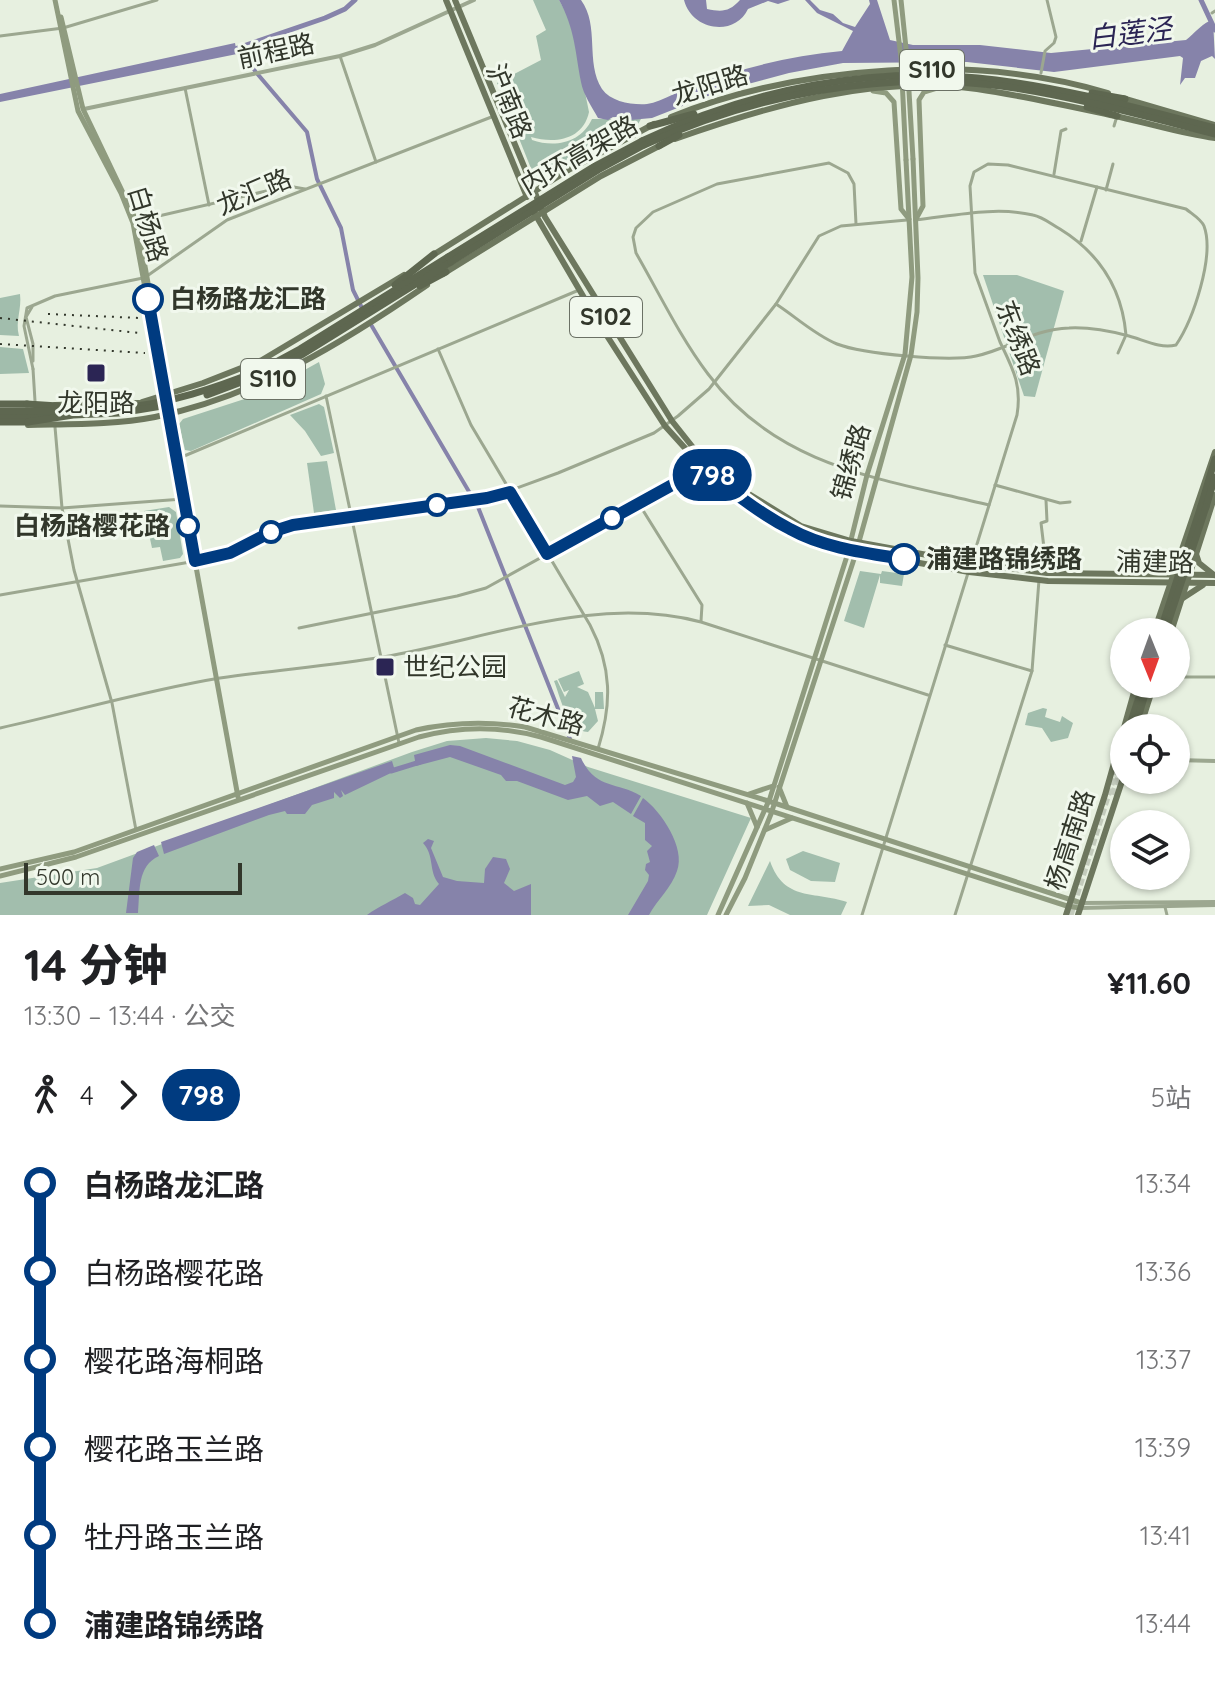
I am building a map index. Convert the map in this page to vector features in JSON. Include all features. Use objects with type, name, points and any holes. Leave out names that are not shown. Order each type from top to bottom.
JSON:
[{"type":"highway","name":"内环高架路","points":[[0,413],[132,407],[187,396],[264,371],[359,315],[595,166],[686,121],[735,104],[802,87],[873,77],[938,76],[999,83],[1215,131]]},
{"type":"highway","name":"内环高架路","points":[[643,143],[715,117],[786,97],[882,83],[999,83]]},
{"type":"highway","points":[[659,146],[705,124],[786,97]]},
{"type":"highway","points":[[650,126],[735,104]]},
{"type":"highway","points":[[370,308],[434,254]]},
{"type":"highway","points":[[370,308],[446,272]]},
{"type":"highway","name":"内环高架路","points":[[0,413],[41,421],[71,419],[160,407],[227,389],[352,323],[359,315]]},
{"type":"highway","points":[[1167,618],[1215,459]]},
{"type":"highway","points":[[1203,507],[1215,477]]},
{"type":"main road","name":"白杨路","points":[[56,0],[80,110],[135,222],[240,795]]},
{"type":"main road","name":"沪南路","points":[[446,0],[454,9],[543,212]]},
{"type":"main road","name":"沪南路","points":[[455,0],[454,9],[536,217]]},
{"type":"main road","name":"锦绣路","points":[[894,0],[910,159]]},
{"type":"main road","name":"锦绣路","points":[[726,915],[745,878],[777,786],[876,477],[908,355],[912,220],[907,58],[901,0]]},
{"type":"main road","name":"龙阳路","points":[[434,254],[600,151],[650,126],[723,99],[801,81],[890,71],[1002,71],[1077,85],[1121,108]]},
{"type":"main road","name":"龙阳路","points":[[446,272],[612,169],[659,146],[804,99],[850,92],[937,88],[982,90],[1121,108]]},
{"type":"main road","points":[[850,92],[882,92],[893,100],[901,209],[912,220],[923,206],[919,100],[924,92],[937,88]]},
{"type":"main road","name":"浦建路","points":[[543,212],[668,423],[739,488],[801,526],[853,546],[1047,573],[1215,575]]},
{"type":"main road","name":"浦建路","points":[[536,217],[579,290],[668,423],[703,468],[734,493],[791,530],[969,572],[1039,580],[1211,583]]},
{"type":"main road","name":"S110","points":[[0,413],[55,424],[71,419],[132,420],[202,404],[271,380],[370,308]]},
{"type":"main road","name":"S110","points":[[20,409],[116,408],[139,403],[262,360],[359,315]]},
{"type":"main road","name":"锦绣路","points":[[853,546],[867,475],[908,355]]},
{"type":"main road","points":[[20,409],[35,401]]},
{"type":"main road","name":"S110","points":[[0,413],[35,401],[50,405]]},
{"type":"main road","name":"S110","points":[[0,413],[50,405],[139,403]]},
{"type":"main road","name":"S110","points":[[0,413],[28,417],[169,412]]},
{"type":"main road","points":[[28,417],[42,423],[71,419]]},
{"type":"main road","points":[[1158,618],[1215,452]]},
{"type":"main road","name":"白杨路","points":[[178,459],[183,499],[197,561]]},
{"type":"main road","points":[[1176,618],[1215,495]]},
{"type":"main road","points":[[1196,554],[1199,563],[1215,575]]},
{"type":"main road","points":[[1153,574],[1178,559]]},
{"type":"main road","points":[[1152,582],[1161,591],[1164,600]]},
{"type":"main road","points":[[1183,598],[1211,583]]},
{"type":"main road","name":"花木路","points":[[0,869],[74,852],[444,724],[487,722],[525,727],[564,742],[747,798],[793,818],[884,844]]},
{"type":"main road","points":[[787,808],[777,786],[747,798],[761,830],[793,818]]},
{"type":"main road","name":"杨高南路","points":[[1066,915],[1110,787]]},
{"type":"main road","name":"杨高南路","points":[[1080,909],[1118,794]]},
{"type":"main road","name":"花木路","points":[[770,806],[787,808],[884,844],[1080,909]]},
{"type":"main road","name":"锦绣路","points":[[718,915],[761,830]]},
{"type":"main road","name":"花木路","points":[[0,876],[76,857],[136,831]]},
{"type":"street","points":[[0,36],[61,28],[157,0]]},
{"type":"street","name":"前程路","points":[[80,110],[340,56],[375,45],[474,0]]},
{"type":"street","points":[[1041,73],[1045,51],[1056,37],[1047,0]]},
{"type":"street","points":[[340,56],[376,162]]},
{"type":"street","points":[[185,88],[209,205]]},
{"type":"street","points":[[1114,126],[1121,108]]},
{"type":"street","name":"龙汇路","points":[[35,401],[33,369],[24,326],[24,312],[34,305],[55,296],[145,277],[223,222],[494,116]]},
{"type":"street","points":[[1054,176],[1061,131],[1066,129]]},
{"type":"street","points":[[856,224],[854,184],[848,173],[829,163],[717,184],[653,212],[641,220],[633,237],[636,253],[692,350],[715,383],[746,416],[785,444],[828,464],[989,505]]},
{"type":"street","name":"东绣路","points":[[862,915],[969,572],[1020,395],[1016,375],[1002,347],[975,273],[970,186],[974,172],[988,164],[1008,165],[1186,209],[1204,224],[1211,248],[1207,271],[1184,334],[1176,345],[1167,347],[1126,335]]},
{"type":"street","points":[[1106,190],[1113,164]]},
{"type":"street","points":[[1073,180],[1075,173]]},
{"type":"street","points":[[135,222],[288,186],[305,189]]},
{"type":"street","points":[[1081,242],[1097,187]]},
{"type":"street","points":[[0,595],[197,561],[230,553],[287,526],[510,492],[645,437],[668,423],[715,383],[776,304],[819,236],[841,226],[971,214],[1010,212],[1036,215],[1081,242],[1109,276],[1125,320],[1126,335],[1118,353]]},
{"type":"street","points":[[178,459],[579,290]]},
{"type":"street","points":[[776,304],[838,344],[908,355],[976,356],[1046,330],[1070,328],[1126,335]]},
{"type":"street","points":[[438,349],[467,418],[584,615],[604,655],[609,684],[607,716],[597,752]]},
{"type":"street","points":[[326,396],[398,740]]},
{"type":"street","points":[[55,424],[62,508],[76,582],[112,703],[136,831]]},
{"type":"street","points":[[299,628],[471,593],[500,581],[703,468]]},
{"type":"street","points":[[995,485],[1046,500],[1070,502]]},
{"type":"street","points":[[0,506],[62,508],[183,499]]},
{"type":"street","points":[[1046,500],[1047,521],[1041,523],[1044,548],[1056,553]]},
{"type":"street","points":[[639,504],[702,605],[701,622]]},
{"type":"street","points":[[955,915],[1032,671],[1039,580]]},
{"type":"street","points":[[0,728],[218,679],[381,657],[584,615],[638,612],[701,622],[930,695]]},
{"type":"street","points":[[945,645],[1032,671]]},
{"type":"street","points":[[1190,677],[1215,677]]},
{"type":"street","points":[[1190,760],[1215,761]]},
{"type":"street","points":[[1165,904],[1167,915]]},
{"type":"street","points":[[1080,909],[1215,904]]},
{"type":"green space","points":[[533,0],[559,0],[570,19],[589,112],[581,129],[567,138],[549,140],[531,137],[532,140],[566,142],[581,134],[592,119],[641,119],[638,124],[539,178],[532,171],[497,83],[541,60],[536,36],[546,30]]},
{"type":"green space","points":[[983,275],[1017,275],[1064,291],[1035,397],[1024,396]]},
{"type":"green space","points":[[20,294],[19,336],[0,335],[0,298]]},
{"type":"green space","points":[[0,347],[23,349],[29,373],[0,374]]},
{"type":"green space","points":[[319,362],[325,384],[321,394],[191,451],[185,450],[179,424],[183,419],[263,393]]},
{"type":"green space","points":[[319,404],[324,407],[334,453],[321,456],[290,415]]},
{"type":"green space","points":[[327,461],[336,510],[314,513],[307,463]]},
{"type":"green space","points":[[169,507],[176,512],[183,554],[180,558],[163,561],[160,547],[152,548],[144,511]]},
{"type":"green space","points":[[860,571],[904,574],[902,586],[880,583],[880,575],[864,628],[844,621]]},
{"type":"green space","points":[[579,671],[584,684],[577,687],[588,692],[595,708],[595,692],[603,692],[604,709],[595,709],[598,721],[588,732],[570,720],[554,681],[557,680],[565,697],[569,690],[564,692],[558,679]]},
{"type":"green space","points":[[1047,709],[1045,717],[1060,722],[1062,716],[1073,723],[1068,738],[1051,742],[1042,728],[1025,725],[1028,713]]},
{"type":"green space","name":"世纪公园","points":[[486,738],[517,741],[550,750],[588,767],[751,818],[707,915],[0,915],[0,883],[97,868],[412,752],[447,741]]},
{"type":"green space","points":[[803,851],[840,863],[835,882],[811,881],[790,870],[786,859]]},
{"type":"green space","points":[[770,861],[783,883],[792,889],[847,902],[841,915],[790,915],[769,905],[748,906]]},
{"type":"shaded area","points":[[559,0],[581,0],[587,10],[594,67],[602,89],[616,100],[635,104],[653,103],[698,83],[751,67],[842,51],[853,31],[817,13],[805,0],[855,27],[870,4],[869,0],[877,0],[890,40],[913,45],[980,45],[1051,53],[1186,40],[1213,20],[1215,59],[1212,56],[1201,61],[1195,78],[1185,78],[1180,85],[1183,58],[1180,56],[1054,72],[967,62],[843,63],[789,73],[718,92],[652,118],[630,120],[613,117],[608,120],[598,118],[584,91],[571,31]]},
{"type":"shaded area","points":[[684,0],[706,0],[707,9],[721,11],[740,0],[790,0],[778,4],[768,1],[748,9],[734,24],[714,27],[696,18]]},
{"type":"shaded area","points":[[235,43],[237,54],[0,102],[0,94]]},
{"type":"shaded area","points":[[450,745],[565,785],[576,777],[572,756],[581,758],[600,780],[641,796],[631,814],[613,802],[600,806],[587,796],[568,800],[517,781],[506,781],[501,775],[450,757],[416,766],[414,755]]},
{"type":"shaded area","points":[[392,761],[395,771],[345,795],[341,790],[343,796],[340,798],[334,792],[334,798],[312,805],[305,814],[287,814],[285,811],[269,815],[164,854],[161,842]]},
{"type":"shaded area","points":[[643,798],[670,831],[679,862],[672,883],[649,915],[628,915],[649,875],[645,870],[650,862],[647,851],[652,846],[645,840],[645,823],[633,816]]},
{"type":"shaded area","points":[[428,839],[434,841],[431,848],[443,877],[457,881],[484,883],[485,869],[493,857],[506,859],[510,869],[504,883],[514,891],[531,884],[531,915],[367,915],[405,893],[420,905],[439,884],[423,843]]},
{"type":"shaded area","points":[[154,845],[159,856],[143,873],[138,913],[126,913],[133,858],[137,852]]},
{"type":"waterway","points":[[232,50],[325,18],[345,9],[355,0]]},
{"type":"waterway","points":[[1201,0],[1215,30]]},
{"type":"waterway","points":[[241,48],[255,71],[307,132],[317,179],[341,228],[353,290],[364,312]]},
{"type":"waterway","points":[[370,323],[478,507],[570,739]]},
{"type":"waterway","points":[[391,771],[420,762]]},
{"type":"tunnel","points":[[1070,915],[1110,788]]},
{"type":"railway","points":[[48,314],[140,318]]},
{"type":"railway","points":[[0,318],[139,333]]},
{"type":"railway","points":[[0,344],[145,353]]},
{"type":"bus line","name":"798","points":[[148,299],[195,561],[244,548],[271,532],[293,525],[487,498],[510,492],[547,554],[703,468],[734,493],[791,530],[848,550],[904,559]]},
{"type":"place","name":"白杨路龙汇路","points":[[148,299]]},
{"type":"place","name":"龙阳路","points":[[96,373]]},
{"type":"place","name":"白杨路樱花路","points":[[188,526]]},
{"type":"place","name":"浦建路锦绣路","points":[[904,559]]},
{"type":"place","name":"世纪公园","points":[[385,667]]},
{"type":"water label","name":"白莲泾","points":[[1130,33]]}]
